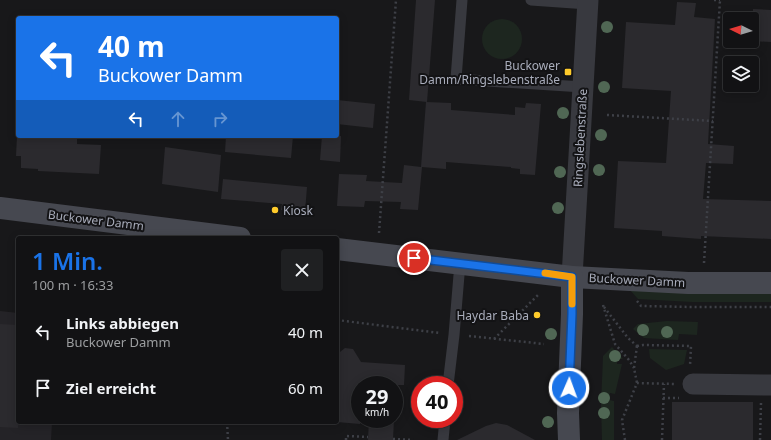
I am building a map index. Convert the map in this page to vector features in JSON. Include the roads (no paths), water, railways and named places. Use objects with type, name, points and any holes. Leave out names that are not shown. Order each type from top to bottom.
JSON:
[{"type":"main road","name":"Buckower Damm","points":[[0,208],[224,236]]},
{"type":"main road","name":"Buckower Damm","points":[[339,249],[572,277],[688,284],[771,283]]},
{"type":"main road","points":[[568,440],[572,277]]},
{"type":"street","name":"Ringslebenstraße","points":[[572,277],[588,2]]},
{"type":"street","points":[[692,384],[766,385]]},
{"type":"lane","points":[[462,0],[456,78],[583,87]]},
{"type":"lane","points":[[531,0],[588,2]]},
{"type":"lane","points":[[449,376],[460,264]]},
{"type":"lane","points":[[442,440],[444,428]]},
{"type":"place","name":"Buckower Damm/Ringslebenstraße","points":[[568,72]]},
{"type":"place","name":"Kiosk","points":[[275,210]]},
{"type":"place","name":"Haydar Baba","points":[[537,315]]}]
